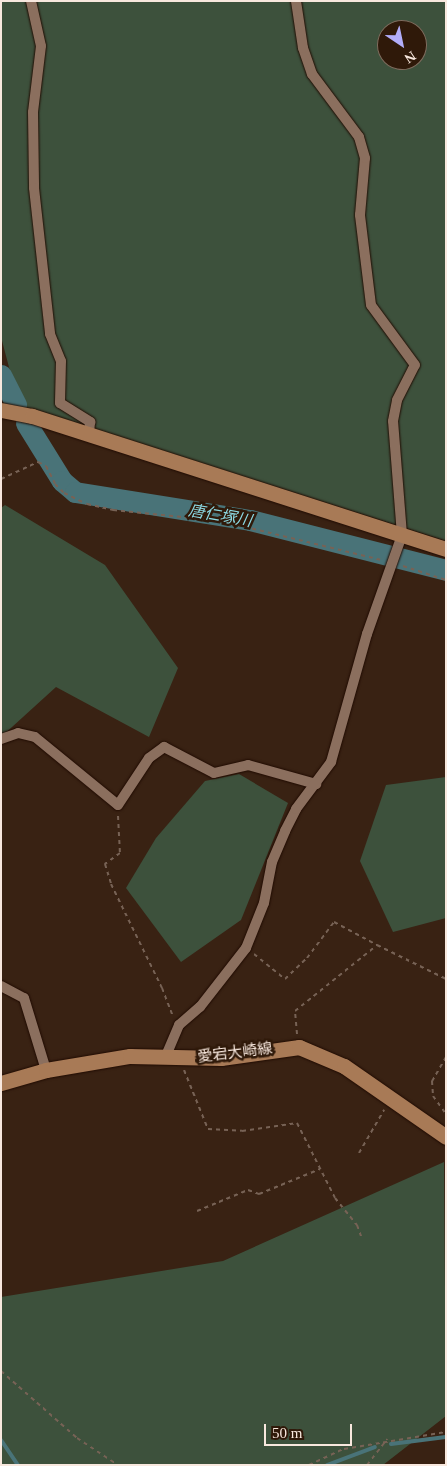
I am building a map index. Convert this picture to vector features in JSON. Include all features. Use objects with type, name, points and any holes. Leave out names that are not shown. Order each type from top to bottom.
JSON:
[{"type":"street","points":[[31,1],[40,46],[33,112],[34,188],[50,334],[61,361],[60,404],[90,422],[90,434]]},
{"type":"street","points":[[172,1059],[178,1025],[200,1007],[246,948],[264,903],[272,862],[285,831],[296,809],[316,784],[335,752],[367,634],[394,564],[402,535],[393,421],[398,400],[415,365],[371,305],[360,215],[365,158],[359,137],[312,74],[303,48],[296,1]]},
{"type":"street","points":[[1,410],[90,434],[446,549]]},
{"type":"street","points":[[1,740],[18,732],[35,737],[118,805],[149,758],[164,747],[214,773],[248,764],[316,784]]},
{"type":"street","points":[[1,986],[24,998],[46,1070]]},
{"type":"street","points":[[299,1047],[344,1066],[446,1137]]},
{"type":"street","name":"愛宕大崎線","points":[[1,1083],[46,1070],[130,1056],[172,1059],[221,1058],[299,1047]]},
{"type":"path","points":[[1,479],[38,462],[46,466],[55,484],[64,493],[86,504],[113,510],[221,522],[394,564],[446,580]]},
{"type":"path","points":[[118,805],[120,853],[105,864],[162,988],[171,1015],[178,1025]]},
{"type":"path","points":[[246,948],[285,979],[307,958],[334,922],[446,979]]},
{"type":"path","points":[[299,1047],[295,1011],[377,945]]},
{"type":"path","points":[[446,1057],[432,1080],[433,1096],[446,1114]]},
{"type":"path","points":[[172,1059],[208,1129],[242,1131],[297,1123],[335,1198],[357,1225],[362,1239]]},
{"type":"path","points":[[359,1152],[391,1100]]},
{"type":"path","points":[[197,1211],[248,1190],[259,1194],[320,1168]]},
{"type":"path","points":[[1,1371],[77,1438],[118,1465]]},
{"type":"path","points":[[309,1465],[344,1449],[387,1439],[446,1432]]},
{"type":"path","points":[[367,1465],[387,1439]]},
{"type":"green space","points":[[1,1],[446,1],[446,541],[19,405],[1,337]]},
{"type":"green space","points":[[5,505],[105,565],[178,668],[149,737],[56,687],[1,737],[1,508]]},
{"type":"green space","points":[[239,774],[288,803],[241,920],[181,962],[126,888],[156,838],[205,781]]},
{"type":"green space","points":[[446,777],[446,918],[393,932],[360,861],[386,785]]},
{"type":"green space","points":[[444,1162],[446,1416],[383,1465],[1,1465],[1,1297],[223,1261]]},
{"type":"waterway","name":"唐仁塚川","points":[[1,375],[16,404]]},
{"type":"waterway","name":"唐仁塚川","points":[[26,423],[62,481],[75,492],[250,520],[446,570]]},
{"type":"waterway","points":[[391,1444],[446,1437]]},
{"type":"waterway","points":[[1,1440],[18,1465]]},
{"type":"waterway","points":[[327,1465],[375,1447]]}]
